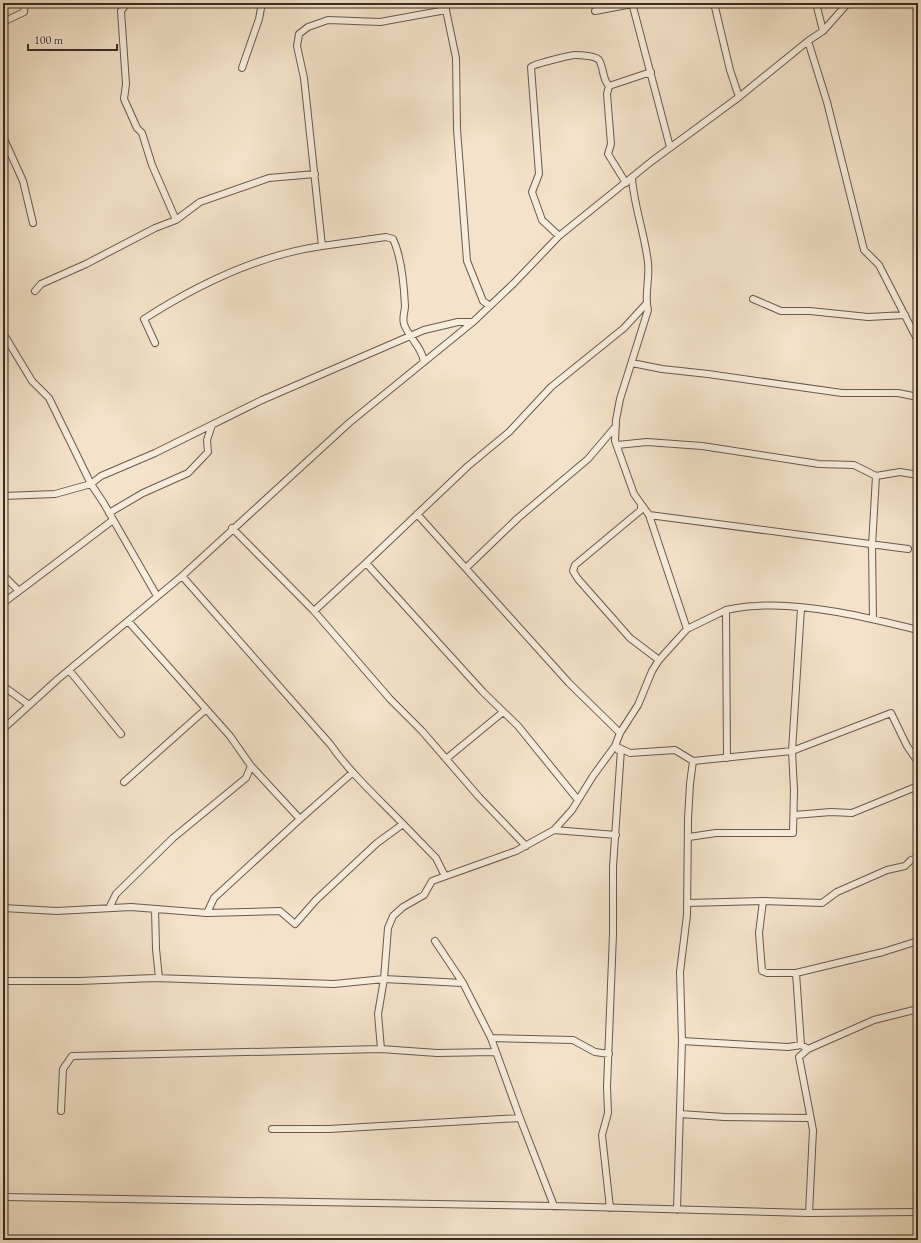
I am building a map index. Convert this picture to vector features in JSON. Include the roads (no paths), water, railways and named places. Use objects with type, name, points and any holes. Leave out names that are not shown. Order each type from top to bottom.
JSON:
[{"type":"street","points":[[3,22],[24,12],[25,3]]},
{"type":"street","points":[[127,3],[121,11],[126,84],[124,99],[137,128],[142,133],[152,165],[176,220]]},
{"type":"street","points":[[242,68],[259,19],[262,3]]},
{"type":"street","points":[[446,3],[446,10],[456,58],[457,129],[467,261],[483,301],[490,306]]},
{"type":"street","points":[[595,11],[632,3],[670,147]]},
{"type":"street","points":[[714,3],[730,70],[739,97]]},
{"type":"street","points":[[816,3],[823,31]]},
{"type":"street","points":[[3,729],[69,670],[182,576],[232,528],[349,424],[473,322],[559,236],[670,147],[739,97],[808,41],[823,31],[848,3]]},
{"type":"street","points":[[322,246],[304,78],[297,46],[299,34],[308,27],[328,20],[380,22],[446,10]]},
{"type":"street","points":[[808,41],[827,102],[864,250],[879,265],[918,340]]},
{"type":"street","points":[[559,236],[542,220],[532,192],[539,174],[531,66],[535,63],[559,60],[575,55],[595,57],[599,60],[606,83],[609,86]]},
{"type":"street","points":[[609,86],[651,72]]},
{"type":"street","points":[[609,86],[607,94],[611,144],[608,154],[626,183]]},
{"type":"street","points":[[3,137],[23,181],[33,223]]},
{"type":"street","points":[[35,292],[41,284],[86,264],[155,228],[176,220],[200,202],[269,178],[315,174]]},
{"type":"street","points":[[632,178],[633,197],[644,233],[649,266],[646,304],[648,310],[620,399],[616,426],[617,445],[634,494],[648,515],[687,629]]},
{"type":"street","points":[[155,343],[144,319],[170,302],[261,260],[322,246],[386,237],[393,239],[396,246],[405,307],[403,318],[410,336],[420,348],[424,362]]},
{"type":"street","points":[[753,299],[781,311],[810,311],[868,317],[905,315]]},
{"type":"street","points":[[314,611],[468,466],[509,432],[551,387],[624,328],[646,304]]},
{"type":"street","points":[[3,496],[55,494],[90,484],[101,476],[156,453],[269,397],[424,330],[458,322],[473,322]]},
{"type":"street","points":[[3,332],[32,381],[48,398],[90,484],[109,513],[157,596]]},
{"type":"street","points":[[632,364],[842,393],[898,394],[918,397]]},
{"type":"street","points":[[109,513],[143,493],[188,472],[208,452],[207,440],[212,425]]},
{"type":"street","points":[[466,568],[518,518],[588,459],[616,426]]},
{"type":"street","points":[[617,445],[647,442],[702,446],[819,464],[854,465],[876,476],[900,472],[918,475]]},
{"type":"street","points":[[873,619],[872,546],[876,476]]},
{"type":"street","points":[[641,506],[641,510],[575,565],[573,571],[578,579],[630,638],[659,660]]},
{"type":"street","points":[[417,514],[569,683],[620,734]]},
{"type":"street","points":[[648,515],[908,550]]},
{"type":"street","points":[[3,603],[113,520]]},
{"type":"street","points":[[232,528],[314,611],[390,699],[422,731],[526,846]]},
{"type":"street","points":[[366,563],[503,712],[518,726],[578,800]]},
{"type":"street","points":[[3,575],[19,591]]},
{"type":"street","points":[[182,576],[352,773],[374,793],[436,858],[444,876]]},
{"type":"street","points":[[610,1208],[602,1135],[608,1113],[613,934],[613,867],[616,835],[618,747],[620,734],[638,705],[652,671],[659,660],[687,629],[726,610],[756,605],[801,608],[873,619],[918,630]]},
{"type":"street","points":[[689,837],[716,833],[793,833],[794,815],[792,751],[801,608]]},
{"type":"street","points":[[726,610],[727,758]]},
{"type":"street","points":[[128,622],[205,710],[230,736],[251,766],[300,819]]},
{"type":"street","points":[[69,670],[121,734]]},
{"type":"street","points":[[3,686],[29,706]]},
{"type":"street","points":[[124,782],[205,710]]},
{"type":"street","points":[[446,759],[503,712]]},
{"type":"street","points":[[618,747],[630,753],[675,750],[693,761],[792,751],[891,713],[907,746],[918,762]]},
{"type":"street","points":[[381,1050],[378,1014],[384,979],[388,928],[393,916],[403,907],[424,895],[432,881],[516,851],[554,830],[578,800],[610,754],[618,747]]},
{"type":"street","points":[[677,1210],[682,1041],[680,972],[686,903],[690,784],[693,761]]},
{"type":"street","points":[[110,908],[116,894],[173,838],[246,778],[251,766]]},
{"type":"street","points":[[207,913],[214,898],[352,773]]},
{"type":"street","points":[[794,815],[831,812],[852,814],[918,786]]},
{"type":"street","points":[[3,908],[57,911],[131,907],[207,913],[280,911],[296,924],[316,900],[377,843],[403,824]]},
{"type":"street","points":[[554,830],[616,835]]},
{"type":"street","points":[[686,903],[763,901],[822,903],[837,892],[887,870],[905,866],[911,860],[918,858]]},
{"type":"street","points":[[763,901],[759,933],[762,971],[767,974],[796,973],[883,952],[918,940]]},
{"type":"street","points":[[155,909],[156,949],[159,978]]},
{"type":"street","points":[[435,941],[463,983],[491,1038],[554,1206]]},
{"type":"street","points":[[796,973],[801,1045]]},
{"type":"street","points":[[3,982],[159,978],[334,984],[384,979],[463,983]]},
{"type":"street","points":[[809,1213],[813,1130],[799,1057],[808,1049],[874,1020],[918,1009]]},
{"type":"street","points":[[491,1038],[573,1040],[595,1052],[609,1054]]},
{"type":"street","points":[[682,1041],[788,1047],[801,1045],[808,1049]]},
{"type":"street","points":[[60,1111],[63,1069],[72,1056],[381,1050],[437,1054],[495,1052]]},
{"type":"street","points":[[680,1114],[724,1117],[810,1118]]},
{"type":"street","points":[[272,1129],[328,1129],[520,1118]]},
{"type":"street","points":[[3,1197],[256,1203],[554,1206],[809,1213],[918,1212]]}]
